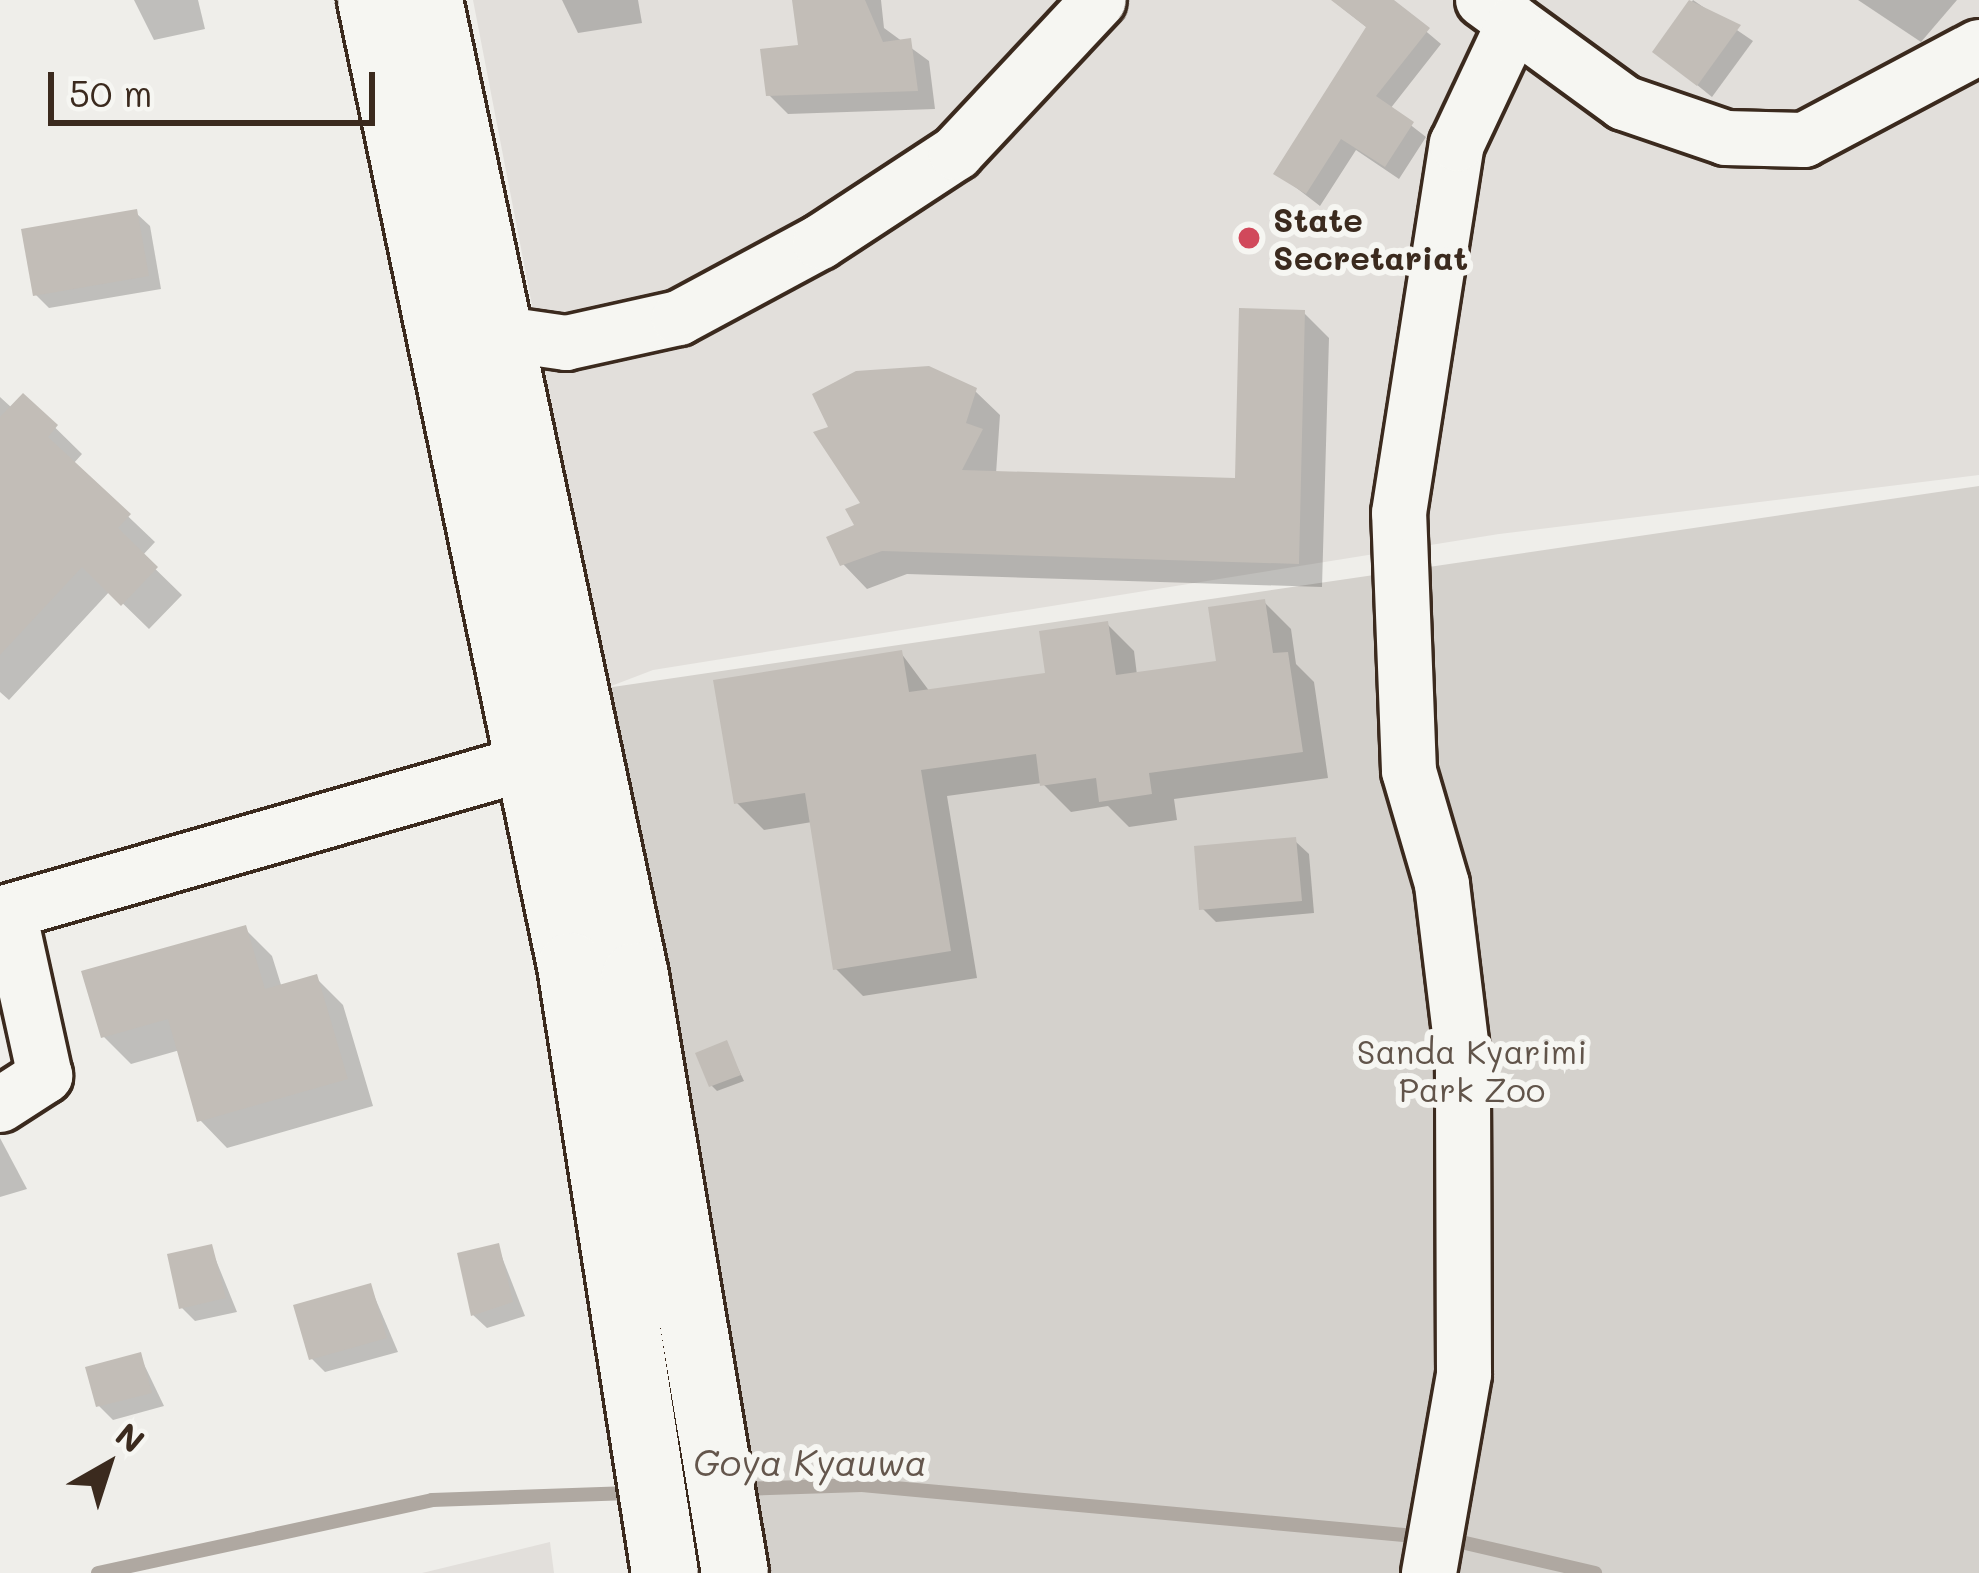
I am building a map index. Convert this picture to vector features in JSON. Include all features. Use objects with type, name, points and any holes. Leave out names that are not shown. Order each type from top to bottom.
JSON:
[{"type":"main road","points":[[371,0],[558,754]]},
{"type":"main road","points":[[429,0],[497,333],[558,754],[645,1267],[664,1568]]},
{"type":"main road","points":[[645,1267],[733,1562]]},
{"type":"street","points":[[497,333],[566,343],[680,318],[820,242],[956,153],[1100,0]]},
{"type":"street","points":[[1429,1573],[1457,1434],[1463,1058],[1442,884],[1409,771],[1399,513],[1457,144],[1499,12],[1624,103],[1726,138],[1804,140],[1979,47]]},
{"type":"street","points":[[0,1105],[45,1076],[4,913],[558,754]]},
{"type":"shaded area","name":"State Secretariat","points":[[473,0],[1979,0],[1979,475],[1499,534],[653,670],[606,688]]},
{"type":"shaded area","points":[[550,1542],[554,1573],[422,1573]]},
{"type":"green space","name":"Sanda Kyarimi Park Zoo","points":[[1979,486],[1979,1573],[745,1573],[606,688]]},
{"type":"building","points":[[792,0],[865,0],[883,42],[911,38],[918,91],[766,96],[760,49],[798,45]]},
{"type":"building","points":[[1331,0],[1394,0],[1430,28],[1376,96],[1414,122],[1385,167],[1341,139],[1306,194],[1273,174],[1366,27]]},
{"type":"building","points":[[1689,0],[1741,25],[1697,86],[1652,52]]},
{"type":"building","points":[[137,209],[149,276],[33,296],[21,229]]},
{"type":"building","points":[[1239,308],[1305,310],[1299,564],[882,551],[840,566],[826,537],[854,525],[845,509],[860,503],[813,432],[828,427],[812,394],[856,371],[929,366],[977,388],[966,423],[983,429],[962,470],[1235,478]]},
{"type":"building","points":[[23,393],[58,425],[48,437],[131,514],[118,528],[158,567],[121,606],[82,567],[0,655],[0,417]]},
{"type":"building","points":[[1265,599],[1273,653],[1288,652],[1303,752],[1149,773],[1152,794],[1099,802],[1096,778],[1040,786],[1036,754],[921,770],[951,951],[833,970],[805,793],[734,804],[713,680],[902,650],[909,692],[1045,673],[1039,631],[1108,621],[1116,675],[1216,661],[1208,607]]},
{"type":"building","points":[[1296,837],[1302,901],[1199,910],[1194,846]]},
{"type":"building","points":[[246,925],[265,989],[317,974],[348,1079],[197,1122],[168,1019],[101,1038],[81,971]]},
{"type":"building","points":[[727,1040],[741,1075],[709,1087],[695,1053]]},
{"type":"building","points":[[499,1243],[513,1302],[471,1316],[457,1253]]},
{"type":"building","points":[[212,1244],[226,1298],[179,1309],[167,1254]]},
{"type":"building","points":[[371,1283],[387,1338],[309,1360],[293,1305]]},
{"type":"building","points":[[141,1352],[152,1393],[96,1407],[85,1367]]},
{"type":"waterway","name":"Goya Kyauwa","points":[[737,1489],[862,1485],[1426,1537]]},
{"type":"waterway","name":"Goya Kyauwa","points":[[98,1573],[432,1500],[637,1493]]},
{"type":"waterway","points":[[1448,1539],[1595,1573]]},
{"type":"place","name":"State Secretariat","points":[[1249,238]]}]
